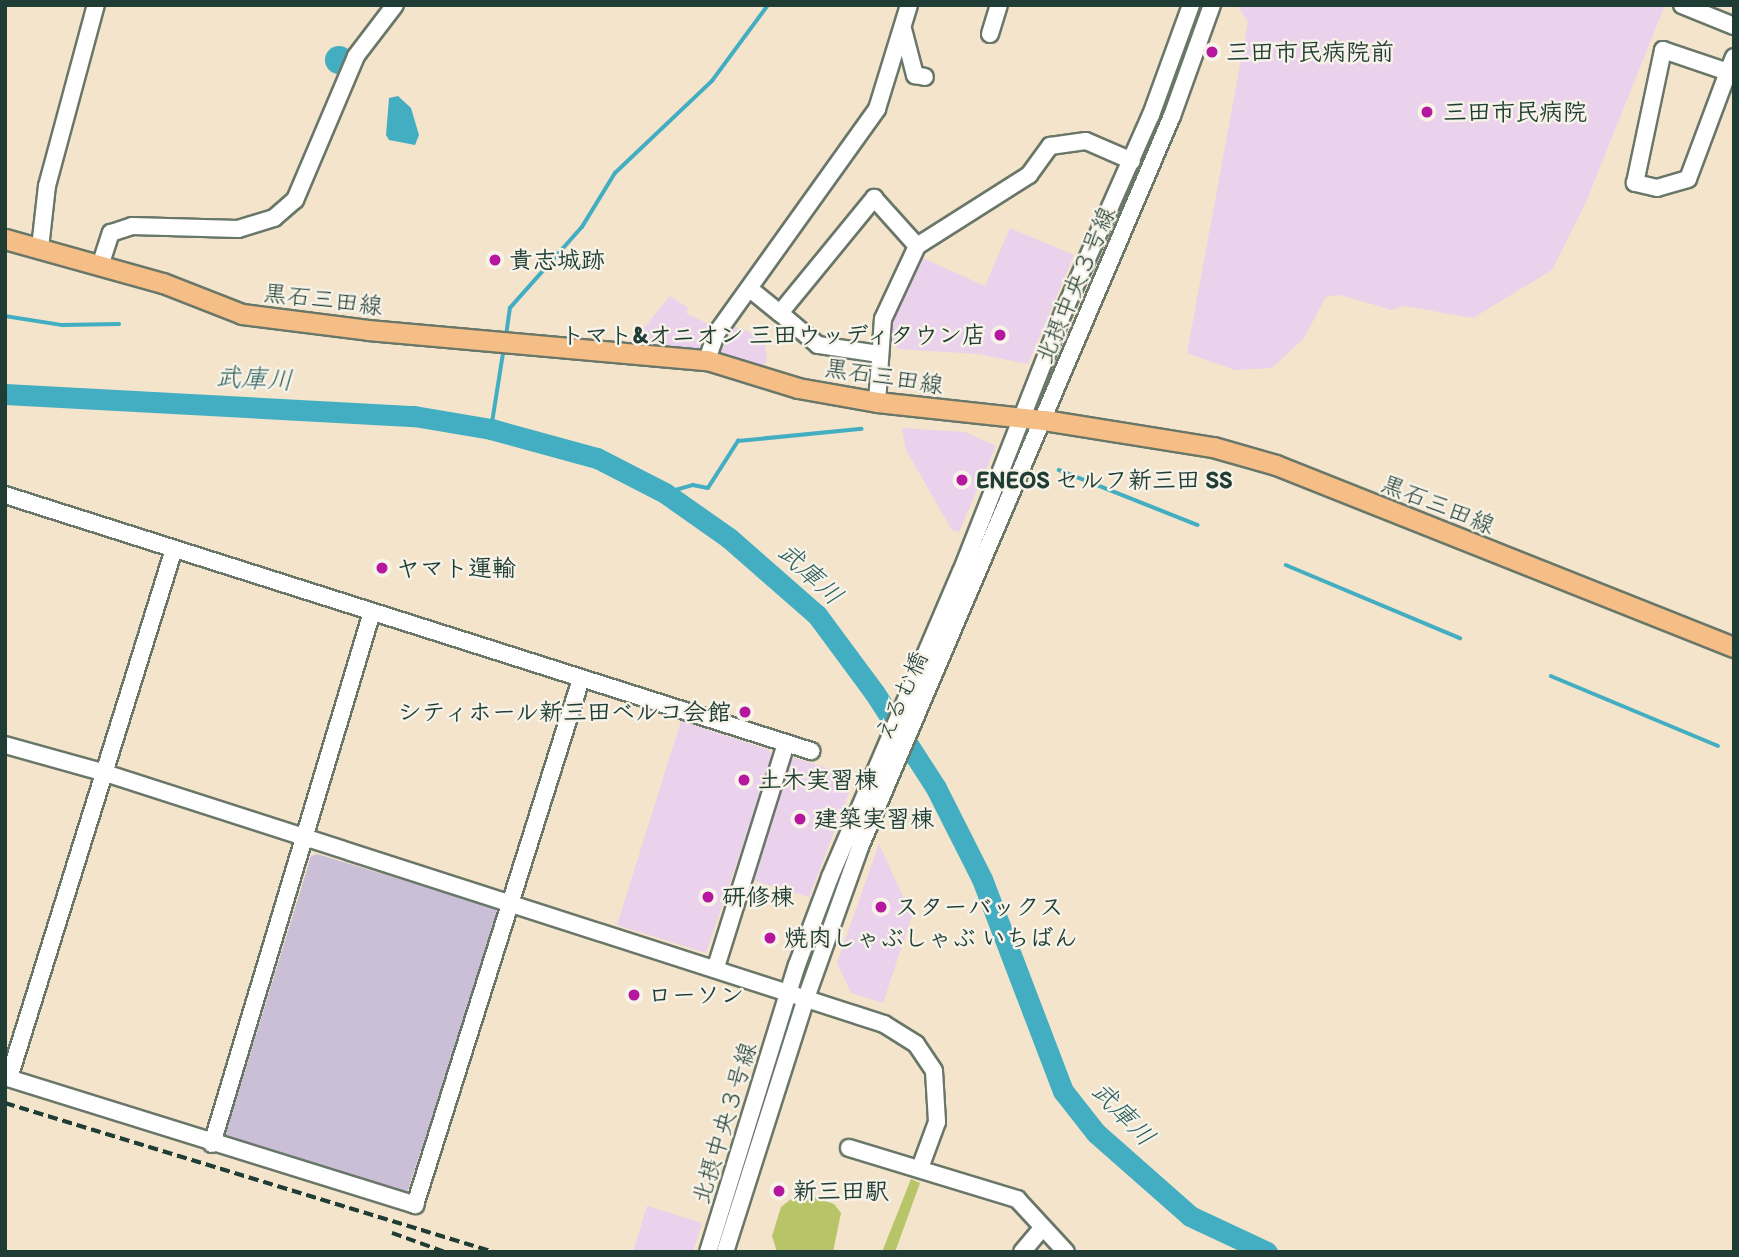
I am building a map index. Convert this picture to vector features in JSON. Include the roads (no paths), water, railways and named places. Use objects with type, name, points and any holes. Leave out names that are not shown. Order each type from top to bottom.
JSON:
[{"type":"main road","name":"黒石三田線","points":[[5,239],[163,283],[242,314],[368,330],[508,340],[707,360],[798,388],[877,402],[1149,434],[1276,465],[1734,647]]},
{"type":"street","points":[[40,248],[47,186],[96,5]]},
{"type":"street","points":[[100,266],[111,233],[132,226],[238,229],[274,218],[295,200],[356,56],[395,5]]},
{"type":"street","points":[[707,360],[716,334],[877,109],[909,5]]},
{"type":"street","points":[[990,34],[999,5]]},
{"type":"street","name":"北摂中央３号線","points":[[961,572],[1022,418],[1132,161],[1191,5]]},
{"type":"street","name":"北摂中央３号線","points":[[977,582],[1176,105],[1212,5]]},
{"type":"street","points":[[1682,5],[1734,26]]},
{"type":"street","points":[[903,27],[915,75],[925,77]]},
{"type":"street","points":[[1663,50],[1732,68],[1688,179],[1657,188],[1635,183],[1663,50]]},
{"type":"street","points":[[877,402],[883,319],[917,246],[1029,175],[1050,146],[1086,141],[1132,161]]},
{"type":"street","points":[[780,313],[874,198],[917,246]]},
{"type":"street","points":[[750,289],[818,345],[879,354]]},
{"type":"street","points":[[5,495],[811,751]]},
{"type":"street","points":[[174,549],[7,1078],[212,1144],[415,1205],[581,679]]},
{"type":"street","name":"えるむ橋","points":[[859,811],[961,572]]},
{"type":"street","name":"えるむ橋","points":[[867,829],[977,582]]},
{"type":"street","points":[[212,1144],[372,612]]},
{"type":"street","points":[[716,967],[786,744]]},
{"type":"street","points":[[5,745],[102,772],[716,967],[891,1027],[927,1058],[934,1072],[938,1107],[920,1168]]},
{"type":"street","name":"北摂中央３号線","points":[[708,1252],[790,992],[830,877],[859,811]]},
{"type":"street","name":"北摂中央３号線","points":[[725,1252],[806,998],[867,829]]},
{"type":"street","points":[[849,1148],[1017,1199],[1041,1229],[1066,1252]]},
{"type":"street","points":[[1022,1252],[1041,1229]]},
{"type":"water","points":[[339,46],[349,50],[353,60],[349,70],[339,74],[329,70],[325,60],[329,50]]},
{"type":"water","points":[[398,96],[411,108],[419,135],[415,145],[389,140],[386,135],[389,98]]},
{"type":"waterway","points":[[506,336],[510,308],[582,227],[615,173],[712,81],[768,5]]},
{"type":"waterway","points":[[5,316],[62,325],[119,324]]},
{"type":"waterway","points":[[491,429],[504,347]]},
{"type":"waterway","name":"武庫川","points":[[5,394],[414,416],[491,429],[597,458],[665,493],[729,538],[817,615],[874,692],[936,788],[982,879],[1063,1091],[1096,1133],[1190,1216],[1267,1252]]},
{"type":"waterway","points":[[665,493],[693,485],[708,488],[738,441],[861,429]]},
{"type":"waterway","points":[[1059,470],[1198,525]]},
{"type":"waterway","points":[[1286,565],[1460,638]]},
{"type":"waterway","points":[[1551,676],[1718,746]]},
{"type":"railway","points":[[5,1103],[494,1252]]},
{"type":"railway","points":[[392,1233],[445,1252]]},
{"type":"place","name":"三田市民病院前","points":[[1212,52]]},
{"type":"place","name":"三田市民病院","points":[[1427,112]]},
{"type":"place","name":"貴志城跡","points":[[495,260]]},
{"type":"place","name":"トマト&オニオン 三田ウッディタウン店","points":[[1000,335]]},
{"type":"place","name":"ENEOS セルフ新三田 SS","points":[[962,480]]},
{"type":"place","name":"ヤマト運輸","points":[[382,568]]},
{"type":"place","name":"シティホール新三田ベルコ会館","points":[[745,712]]},
{"type":"place","name":"土木実習棟","points":[[744,780]]},
{"type":"place","name":"建築実習棟","points":[[800,819]]},
{"type":"place","name":"研修棟","points":[[708,897]]},
{"type":"place","name":"スターバックス","points":[[881,907]]},
{"type":"place","name":"焼肉しゃぶしゃぶ いちばん","points":[[770,938]]},
{"type":"place","name":"ローソン","points":[[634,995]]},
{"type":"place","name":"新三田駅","points":[[779,1191]]}]
